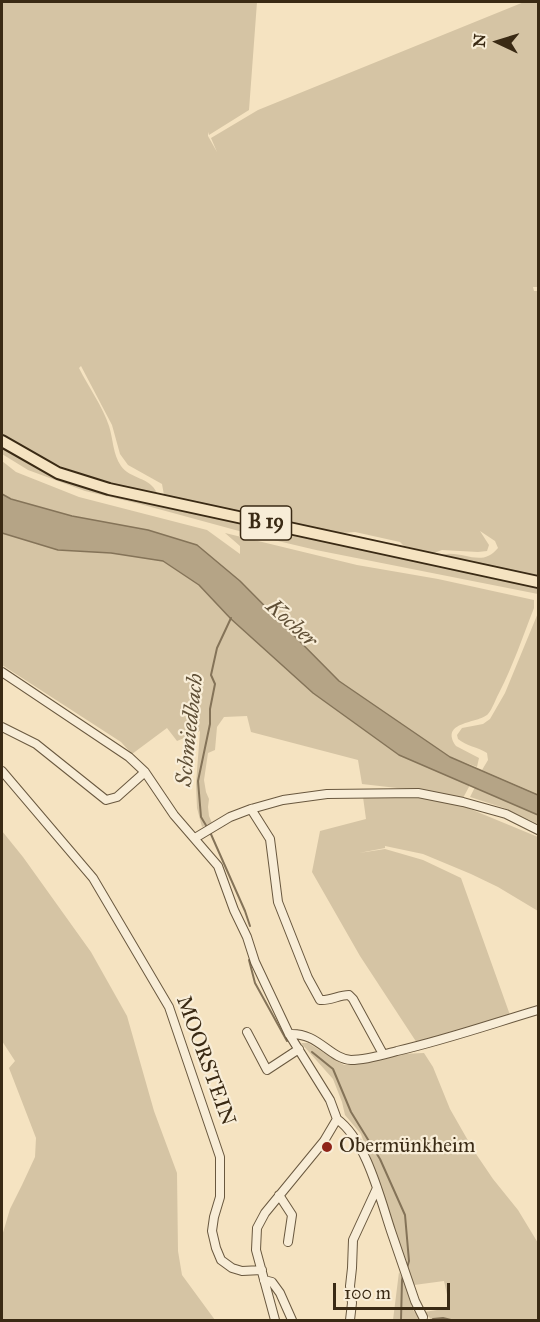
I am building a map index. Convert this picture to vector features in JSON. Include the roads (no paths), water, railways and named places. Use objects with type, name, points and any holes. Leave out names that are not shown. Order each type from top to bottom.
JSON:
[{"type":"main road","name":"B 19","points":[[2,441],[58,473],[109,489],[538,582]]},
{"type":"street","points":[[2,672],[129,757],[145,772],[174,815],[218,866],[255,962],[289,1034],[330,1100],[337,1119],[352,1133],[365,1156],[406,1277],[423,1317]]},
{"type":"street","points":[[2,728],[36,744],[106,800],[117,797],[145,772]]},
{"type":"street","name":"MOORSTEIN","points":[[2,771],[93,878],[169,1007],[220,1157],[219,1197],[212,1231],[216,1248],[221,1260],[231,1268],[242,1271],[261,1270]]},
{"type":"street","points":[[195,838],[251,809],[283,800],[327,794],[418,793],[506,814],[538,830]]},
{"type":"street","points":[[251,809],[270,839],[278,902],[308,978],[320,1000],[343,995],[349,995],[353,999],[383,1054]]},
{"type":"street","points":[[289,1034],[301,1034],[315,1040],[342,1058],[359,1060],[417,1047],[538,1010]]},
{"type":"street","points":[[247,1032],[267,1070],[299,1049]]},
{"type":"street","points":[[275,1320],[256,1250],[257,1227],[279,1195],[324,1141],[337,1119]]},
{"type":"street","points":[[350,1320],[352,1315],[350,1286],[353,1240],[377,1188]]},
{"type":"street","points":[[279,1195],[292,1215],[288,1242]]},
{"type":"street","points":[[264,1280],[272,1282],[280,1293],[292,1320]]},
{"type":"waterway","name":"Schmiedbach","points":[[207,827],[201,817],[198,781],[210,724],[210,709],[215,684],[211,675],[217,648],[231,618]]},
{"type":"waterway","name":"Schmiedbach","points":[[210,832],[250,926]]},
{"type":"waterway","name":"Schmiedbach","points":[[249,960],[255,983],[287,1041]]},
{"type":"waterway","name":"Schmiedbach","points":[[312,1052],[333,1069],[351,1112],[380,1159],[405,1215],[409,1261],[407,1268]]},
{"type":"waterway","name":"Schmiedbach","points":[[401,1320],[403,1276]]},
{"type":"waterway","points":[[433,1319],[451,1320]]},
{"type":"place","name":"Obermünkheim","points":[[327,1147]]},
{"type":"water label","name":"Kocher","points":[[291,624]]}]
